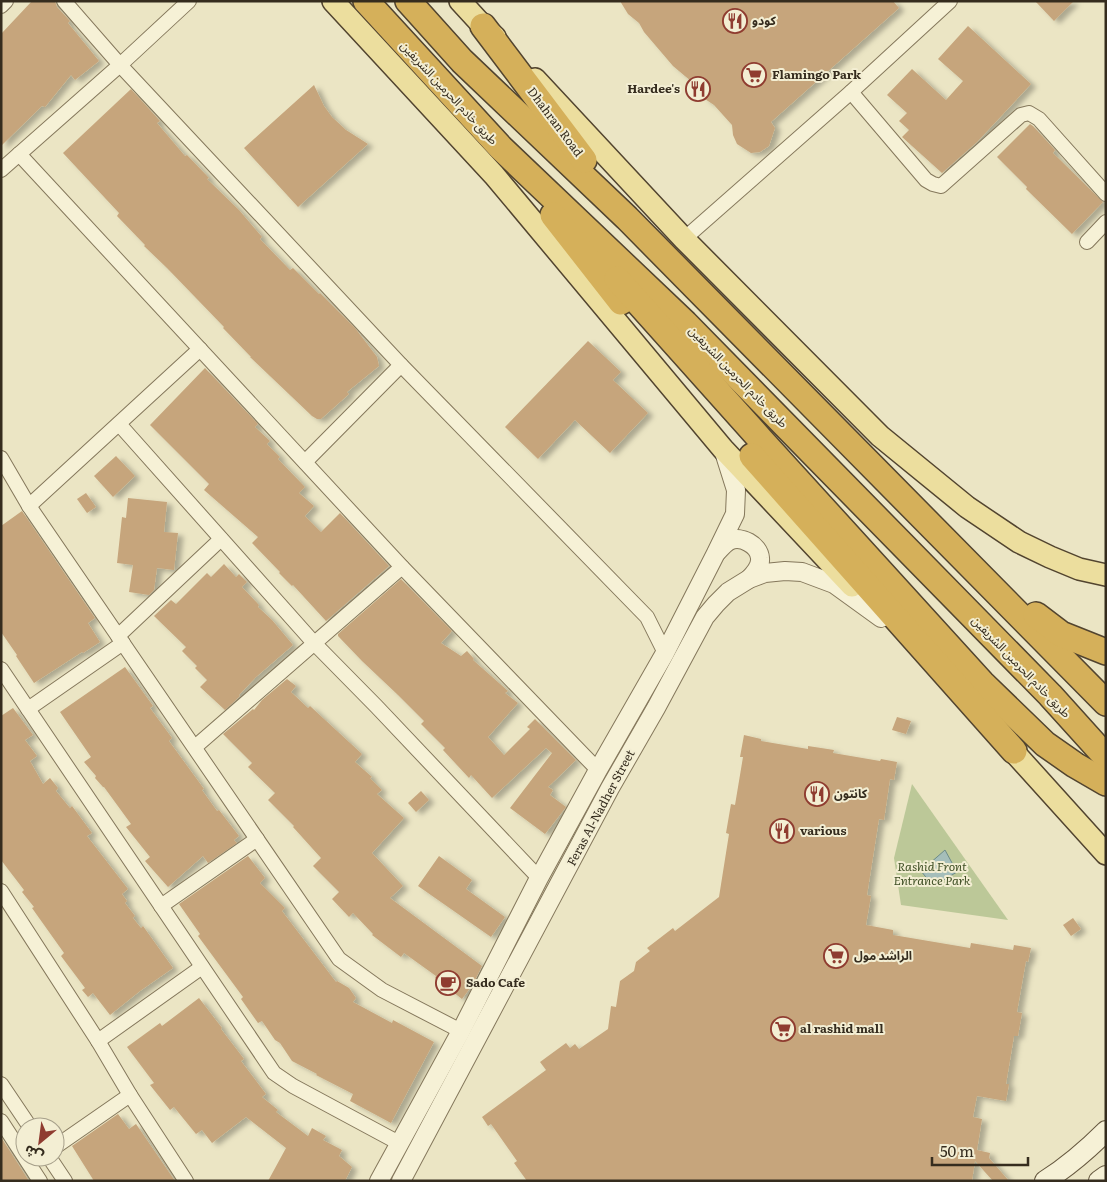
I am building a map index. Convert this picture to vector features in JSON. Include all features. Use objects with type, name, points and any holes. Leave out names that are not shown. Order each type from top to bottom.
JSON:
[{"type":"highway","name":"طريق خادم الحرمين الشريفين","points":[[366,1],[500,148],[685,324],[1050,695],[1106,757]]},
{"type":"highway","points":[[408,1],[462,61],[627,218],[1106,702]]},
{"type":"highway","name":"Dhahran Road","points":[[483,26],[627,218]]},
{"type":"highway","points":[[500,148],[760,440],[982,684],[1045,744],[1075,765],[1106,783]]},
{"type":"highway","points":[[500,148],[666,360],[1014,751]]},
{"type":"highway","points":[[930,526],[1010,595],[1061,634],[1106,652]]},
{"type":"main road","points":[[333,1],[494,175],[724,449],[881,618],[1014,751],[1106,854]]},
{"type":"main road","points":[[460,1],[500,41],[684,239],[880,436],[967,507],[1020,542],[1079,569],[1106,575]]},
{"type":"main road","points":[[1045,1181],[1062,1170],[1106,1132]]},
{"type":"main road","points":[[1080,1155],[1106,1140]]},
{"type":"main road","points":[[1099,1181],[1106,1176]]},
{"type":"street","points":[[1,6],[6,1]]},
{"type":"street","points":[[64,1],[120,65],[401,364],[647,617],[665,653]]},
{"type":"street","points":[[1,170],[189,1]]},
{"type":"street","points":[[684,239],[851,92],[950,1]]},
{"type":"street","points":[[851,92],[926,180],[933,184],[941,186],[1021,115],[1029,113],[1039,119],[1106,194]]},
{"type":"street","points":[[19,154],[402,567],[598,770]]},
{"type":"street","points":[[1087,242],[1106,222]]},
{"type":"street","points":[[29,506],[200,349]]},
{"type":"street","points":[[305,462],[401,364]]},
{"type":"street","points":[[119,424],[314,643],[539,878]]},
{"type":"street","name":"Feras Al-Nadher Street","points":[[379,1181],[461,1031],[539,878],[665,653],[735,514],[736,490],[724,449]]},
{"type":"street","points":[[1,458],[29,506],[339,959],[382,990],[461,1031]]},
{"type":"street","points":[[28,709],[121,639],[221,539]]},
{"type":"street","points":[[716,553],[730,540],[745,540],[752,544],[761,559],[756,572],[749,579]]},
{"type":"street","points":[[195,747],[402,567]]},
{"type":"street","name":"Feras Al-Nadher Street","points":[[401,1181],[610,788],[705,617],[716,604],[728,592],[749,579],[765,573],[802,572],[834,584],[881,618]]},
{"type":"street","points":[[1,669],[274,1073],[399,1144]]},
{"type":"street","points":[[161,906],[258,839]]},
{"type":"street","points":[[1,891],[186,1181]]},
{"type":"street","points":[[98,1041],[202,967]]},
{"type":"street","points":[[1,1084],[23,1117]]},
{"type":"street","points":[[65,1140],[130,1095]]},
{"type":"street","points":[[1,1121],[40,1181]]},
{"type":"street","points":[[56,1167],[65,1181]]},
{"type":"green space","name":"Rashid Front Entrance Park","points":[[912,784],[1008,920],[901,905],[894,858]]},
{"type":"water","points":[[945,850],[957,872],[933,886],[921,871]]},
{"type":"building","points":[[32,1],[55,1],[57,7],[70,21],[68,23],[99,61],[75,80],[71,75],[45,107],[42,106],[1,146],[1,34]]},
{"type":"building","name":"Flamingo Park","points":[[620,1],[893,1],[899,8],[771,122],[775,128],[769,146],[760,152],[751,153],[737,144],[733,135],[732,125],[714,105],[705,99],[698,87],[673,66],[644,32],[639,23],[628,14]]},
{"type":"building","points":[[1035,1],[1074,1],[1054,21]]},
{"type":"building","points":[[968,26],[1031,84],[977,142],[942,173],[902,137],[909,130],[899,121],[907,113],[887,95],[912,69],[946,100],[963,81],[938,59]]},
{"type":"building","points":[[314,85],[324,106],[332,117],[346,130],[368,144],[298,207],[244,148]]},
{"type":"building","points":[[131,89],[160,121],[157,123],[185,156],[187,155],[209,178],[207,179],[239,210],[262,237],[260,239],[290,270],[293,268],[355,328],[377,357],[379,366],[347,392],[349,394],[321,419],[312,416],[250,357],[224,327],[144,246],[117,216],[119,213],[63,153]]},
{"type":"building","points":[[1030,124],[1055,150],[1053,153],[1103,202],[1072,234],[1026,189],[1027,187],[997,157]]},
{"type":"building","points":[[588,341],[621,372],[613,380],[648,413],[610,453],[575,420],[538,459],[505,427]]},
{"type":"building","points":[[205,368],[258,424],[255,427],[270,441],[267,444],[280,457],[278,459],[305,487],[299,493],[314,506],[305,516],[321,532],[340,513],[389,566],[326,621],[252,543],[258,537],[204,490],[209,484],[150,425]]},
{"type":"building","points":[[116,456],[135,476],[113,497],[94,476]]},
{"type":"building","points":[[86,493],[96,507],[87,513],[77,499]]},
{"type":"building","points":[[128,498],[167,502],[164,532],[178,533],[174,570],[157,568],[154,590],[149,595],[129,592],[133,565],[117,563],[122,517],[126,518]]},
{"type":"building","points":[[22,511],[95,618],[88,623],[100,642],[34,683],[1,632],[1,526]]},
{"type":"building","points":[[224,564],[236,577],[239,574],[247,582],[242,587],[293,645],[256,677],[225,710],[200,687],[207,680],[195,668],[197,666],[182,651],[186,647],[154,616],[171,600],[176,604],[207,573],[211,577]]},
{"type":"building","points":[[401,579],[452,631],[441,643],[461,656],[467,651],[473,660],[508,691],[505,693],[518,703],[488,737],[504,755],[530,729],[527,727],[535,719],[576,760],[548,787],[553,790],[550,795],[566,807],[545,834],[510,808],[552,753],[546,748],[492,798],[471,775],[469,778],[443,750],[445,748],[421,724],[424,721],[338,636]]},
{"type":"building","points":[[125,667],[153,706],[150,708],[172,738],[169,741],[204,789],[202,790],[239,836],[234,840],[237,843],[208,863],[203,856],[168,887],[145,861],[150,857],[126,827],[131,824],[84,762],[91,757],[60,712]]},
{"type":"building","points":[[287,679],[296,686],[291,692],[308,708],[310,706],[362,754],[355,762],[372,777],[370,778],[382,790],[377,794],[404,818],[372,853],[403,886],[390,898],[482,966],[473,984],[462,999],[435,978],[436,976],[404,953],[401,957],[372,935],[353,913],[349,917],[332,899],[339,892],[313,866],[321,858],[294,826],[268,800],[275,793],[248,767],[252,763],[223,734],[254,710],[262,700]]},
{"type":"building","points":[[13,708],[33,735],[25,740],[37,756],[30,761],[43,784],[50,778],[58,788],[56,791],[70,808],[72,806],[92,833],[87,836],[128,889],[122,894],[127,901],[125,903],[135,916],[133,918],[141,928],[143,926],[173,968],[110,1015],[93,993],[88,997],[82,990],[85,988],[61,956],[64,953],[32,908],[34,907],[22,892],[24,890],[1,860],[1,716]]},
{"type":"building","points":[[897,717],[911,721],[906,734],[892,730]]},
{"type":"building","name":"الراشد مول","points":[[744,735],[761,739],[761,741],[808,749],[808,746],[834,750],[833,753],[897,762],[894,780],[890,779],[884,820],[879,819],[867,895],[871,896],[866,925],[893,930],[893,935],[970,948],[971,943],[1013,950],[1014,945],[1031,948],[1028,962],[1026,961],[1017,1012],[1022,1013],[1018,1036],[1014,1036],[1006,1084],[1009,1084],[1006,1101],[977,1096],[973,1117],[982,1119],[977,1150],[990,1153],[989,1158],[1009,1181],[993,1181],[975,1161],[972,1181],[527,1181],[514,1163],[517,1161],[491,1124],[488,1126],[482,1117],[546,1070],[540,1062],[566,1043],[570,1048],[575,1044],[579,1049],[608,1029],[611,1006],[616,1007],[620,981],[634,971],[636,962],[650,951],[647,948],[673,928],[675,931],[719,897],[729,834],[726,833],[731,804],[735,805],[743,757],[740,757]]},
{"type":"building","points":[[421,791],[429,800],[416,812],[408,803]]},
{"type":"building","points":[[248,856],[265,878],[260,883],[285,908],[282,911],[336,982],[349,988],[356,998],[353,1002],[392,1023],[393,1020],[434,1042],[391,1123],[350,1101],[353,1094],[292,1061],[262,1021],[258,1023],[241,999],[243,997],[198,936],[200,934],[179,904]]},
{"type":"building","points":[[439,856],[472,880],[466,889],[505,917],[491,937],[418,886]]},
{"type":"building","points":[[1073,918],[1081,929],[1071,936],[1063,925]]},
{"type":"building","points":[[199,998],[244,1059],[241,1061],[266,1094],[262,1097],[278,1110],[276,1112],[308,1136],[312,1128],[326,1136],[323,1140],[342,1150],[339,1156],[352,1167],[345,1181],[268,1181],[286,1148],[246,1117],[212,1143],[202,1130],[196,1134],[174,1107],[170,1110],[150,1085],[154,1083],[127,1047],[160,1023],[162,1026]]},
{"type":"building","points":[[118,1114],[129,1129],[136,1124],[175,1181],[94,1181],[72,1146]]},
{"type":"building","points":[[1,1137],[15,1159],[15,1167],[20,1167],[29,1181],[1,1181]]},
{"type":"place","name":"كودو","points":[[735,21]]},
{"type":"place","name":"Flamingo Park","points":[[754,75]]},
{"type":"place","name":"Hardee's","points":[[698,89]]},
{"type":"place","name":"كانتون","points":[[817,794]]},
{"type":"place","name":"various","points":[[782,831]]},
{"type":"place","name":"الراشد مول","points":[[836,956]]},
{"type":"place","name":"Sado Cafe","points":[[448,983]]},
{"type":"place","name":"al rashid mall","points":[[783,1029]]}]
